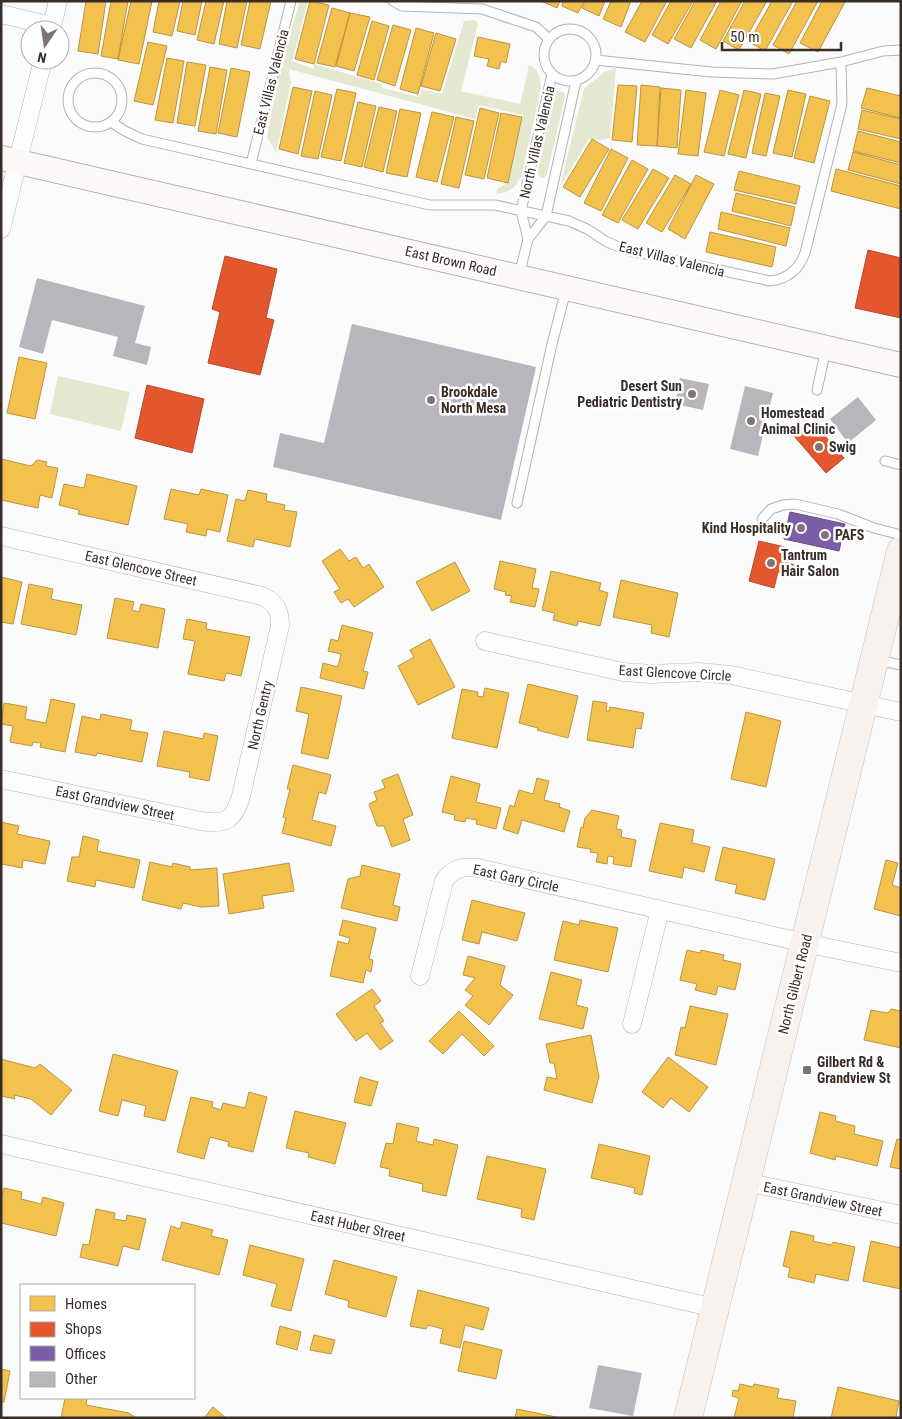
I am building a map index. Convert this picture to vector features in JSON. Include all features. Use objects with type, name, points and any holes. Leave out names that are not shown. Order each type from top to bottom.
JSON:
[{"type":"main road","name":"East Brown Road","points":[[10,159],[901,365]]},
{"type":"main road","name":"North Gilbert Road","points":[[688,1418],[874,659],[897,588],[901,551]]},
{"type":"street","points":[[53,20],[58,1]]},
{"type":"street","points":[[1,14],[22,20]]},
{"type":"street","points":[[1,229],[10,159],[40,70]]},
{"type":"street","name":"East Glencove Street","points":[[1,536],[253,594],[272,600],[277,607]]},
{"type":"street","name":"North Gentry","points":[[228,820],[235,813],[241,796],[279,636],[280,616],[277,607]]},
{"type":"street","name":"East Glencove Circle","points":[[486,641],[623,672],[651,674],[699,672],[731,675],[864,704]]},
{"type":"street","points":[[864,704],[901,712]]},
{"type":"street","name":"East Grandview Street","points":[[1,778],[201,821],[221,822],[228,820]]},
{"type":"street","name":"East Gary Circle","points":[[420,976],[444,881],[454,870],[462,867],[478,868],[805,943],[901,963]]},
{"type":"street","points":[[632,1024],[660,910]]},
{"type":"street","name":"East Huber Street","points":[[1,1144],[715,1308]]},
{"type":"street","name":"East Grandview Street","points":[[746,1182],[901,1215]]},
{"type":"lane","name":"East Villas Valencia","points":[[251,164],[291,1]]},
{"type":"lane","points":[[393,1],[402,6],[482,9],[536,27],[549,39]]},
{"type":"lane","points":[[569,29],[584,33],[594,44],[596,60],[588,75],[576,81],[563,81],[552,74],[545,64],[544,47],[549,39],[561,30],[569,29]]},
{"type":"lane","points":[[596,60],[711,72],[772,74],[841,62],[883,51],[901,50]]},
{"type":"lane","name":"East Villas Valencia","points":[[111,122],[125,132],[142,139],[430,205],[495,204],[578,225],[607,242],[627,250],[762,280],[778,280],[786,277],[799,266],[805,253],[842,104],[841,62]]},
{"type":"lane","points":[[98,73],[111,78],[116,84],[120,90],[122,104],[111,122],[91,127],[84,125],[73,117],[69,110],[68,97],[73,84],[78,78],[98,73]]},
{"type":"lane","name":"North Villas Valencia","points":[[528,239],[521,210],[552,74]]},
{"type":"lane","name":"North Villas Valencia","points":[[519,277],[528,239],[546,216],[576,81]]},
{"type":"lane","points":[[517,503],[552,344],[567,287]]},
{"type":"lane","points":[[817,390],[826,348]]},
{"type":"lane","points":[[885,461],[901,465]]},
{"type":"lane","points":[[762,519],[771,510],[783,505],[795,504],[838,514],[874,528],[901,535]]},
{"type":"lane","points":[[874,659],[901,665]]},
{"type":"green space","points":[[300,1],[308,1],[292,61],[314,69],[314,64],[382,84],[382,88],[419,97],[422,89],[442,94],[464,21],[475,20],[478,24],[461,91],[520,104],[529,65],[535,69],[541,88],[522,174],[518,183],[506,192],[496,194],[497,189],[508,183],[523,115],[479,105],[475,119],[289,69],[291,83],[276,153],[267,137],[280,66]]},
{"type":"green space","points":[[616,68],[610,138],[601,140],[589,139],[560,187],[584,89],[604,72]]},
{"type":"green space","points":[[557,91],[564,92],[565,96],[547,174],[544,178],[541,178],[537,172],[554,95]]},
{"type":"green space","points":[[58,376],[130,392],[121,431],[50,414]]},
{"type":"building: Homes","points":[[86,1],[106,1],[98,54],[78,51]]},
{"type":"building: Homes","points":[[111,1],[128,1],[118,59],[101,56]]},
{"type":"building: Homes","points":[[131,1],[152,1],[139,64],[118,60]]},
{"type":"building: Homes","points":[[159,1],[180,1],[172,36],[153,32]]},
{"type":"building: Homes","points":[[183,1],[202,1],[195,35],[177,31]]},
{"type":"building: Homes","points":[[206,1],[224,1],[214,44],[197,40]]},
{"type":"building: Homes","points":[[227,1],[247,1],[237,48],[219,44]]},
{"type":"building: Homes","points":[[250,1],[271,1],[260,49],[241,45]]},
{"type":"building: Homes","points":[[310,1],[329,5],[314,64],[295,59]]},
{"type":"building: Homes","points":[[541,1],[560,1],[557,8]]},
{"type":"building: Homes","points":[[563,1],[584,1],[578,13],[562,6]]},
{"type":"building: Homes","points":[[585,1],[605,1],[599,16],[582,8]]},
{"type":"building: Homes","points":[[611,1],[631,1],[621,27],[603,19]]},
{"type":"building: Homes","points":[[642,1],[667,1],[645,42],[625,32]]},
{"type":"building: Homes","points":[[671,1],[693,1],[668,44],[652,35]]},
{"type":"building: Homes","points":[[695,1],[717,1],[691,48],[674,39]]},
{"type":"building: Homes","points":[[721,1],[742,1],[716,49],[700,40]]},
{"type":"building: Homes","points":[[745,1],[767,1],[739,50],[723,41]]},
{"type":"building: Homes","points":[[772,1],[793,1],[765,51],[749,42]]},
{"type":"building: Homes","points":[[797,1],[818,1],[789,54],[773,45]]},
{"type":"building: Homes","points":[[822,1],[845,2],[818,52],[800,43]]},
{"type":"building: Homes","points":[[332,8],[350,13],[335,67],[317,63]]},
{"type":"building: Homes","points":[[350,13],[370,17],[354,71],[336,66]]},
{"type":"building: Homes","points":[[372,21],[389,26],[374,80],[357,75]]},
{"type":"building: Homes","points":[[393,25],[411,30],[395,86],[377,80]]},
{"type":"building: Homes","points":[[416,28],[434,33],[418,94],[400,89]]},
{"type":"building: Homes","points":[[436,33],[456,39],[440,91],[421,86]]},
{"type":"building: Homes","points":[[478,37],[510,44],[506,63],[501,61],[499,69],[487,66],[489,59],[474,56]]},
{"type":"building: Homes","points":[[148,42],[167,46],[153,105],[134,101]]},
{"type":"building: Homes","points":[[167,58],[184,61],[173,123],[155,120]]},
{"type":"building: Homes","points":[[187,62],[206,65],[195,126],[177,123]]},
{"type":"building: Homes","points":[[210,67],[227,70],[216,134],[198,131]]},
{"type":"building: Homes","points":[[231,68],[250,72],[237,137],[218,133]]},
{"type":"building: Homes","points":[[618,85],[637,86],[632,142],[612,140]]},
{"type":"building: Homes","points":[[641,85],[660,87],[657,146],[637,145]]},
{"type":"building: Homes","points":[[293,87],[312,91],[298,154],[279,149]]},
{"type":"building: Homes","points":[[661,88],[681,90],[677,148],[657,146]]},
{"type":"building: Homes","points":[[867,88],[901,96],[901,118],[861,108]]},
{"type":"building: Homes","points":[[337,89],[356,93],[341,161],[321,157]]},
{"type":"building: Homes","points":[[686,90],[706,93],[698,156],[678,154]]},
{"type":"building: Homes","points":[[720,90],[739,95],[724,156],[704,152]]},
{"type":"building: Homes","points":[[744,90],[761,94],[746,158],[728,154]]},
{"type":"building: Homes","points":[[788,90],[806,94],[792,157],[773,153]]},
{"type":"building: Homes","points":[[315,91],[332,95],[318,159],[301,156]]},
{"type":"building: Homes","points":[[765,93],[780,96],[766,156],[752,153]]},
{"type":"building: Homes","points":[[810,96],[830,101],[814,163],[794,158]]},
{"type":"building: Homes","points":[[358,102],[376,106],[362,167],[344,163]]},
{"type":"building: Homes","points":[[379,107],[397,111],[383,172],[364,167]]},
{"type":"building: Homes","points":[[480,108],[499,113],[484,179],[465,175]]},
{"type":"building: Homes","points":[[400,109],[421,113],[407,177],[386,173]]},
{"type":"building: Homes","points":[[862,110],[901,119],[901,139],[858,129]]},
{"type":"building: Homes","points":[[432,112],[454,117],[437,182],[416,177]]},
{"type":"building: Homes","points":[[501,113],[522,117],[508,183],[487,178]]},
{"type":"building: Homes","points":[[456,117],[474,121],[459,188],[441,184]]},
{"type":"building: Homes","points":[[858,131],[901,142],[901,163],[853,151]]},
{"type":"building: Homes","points":[[592,139],[609,149],[580,197],[563,187]]},
{"type":"building: Homes","points":[[611,149],[628,158],[601,211],[584,203]]},
{"type":"building: Homes","points":[[853,152],[901,165],[901,184],[848,170]]},
{"type":"building: Homes","points":[[632,160],[648,169],[618,223],[602,215]]},
{"type":"building: Homes","points":[[653,169],[669,178],[638,229],[622,220]]},
{"type":"building: Homes","points":[[836,169],[901,186],[901,209],[831,191]]},
{"type":"building: Homes","points":[[739,171],[800,186],[796,204],[734,190]]},
{"type":"building: Homes","points":[[675,175],[691,184],[662,232],[646,223]]},
{"type":"building: Homes","points":[[696,175],[714,184],[685,239],[668,229]]},
{"type":"building: Homes","points":[[736,193],[795,207],[791,226],[732,211]]},
{"type":"building: Homes","points":[[721,212],[790,228],[786,246],[718,229]]},
{"type":"building: Homes","points":[[710,232],[776,247],[772,267],[706,252]]},
{"type":"building: Homes","points":[[19,357],[47,363],[35,419],[7,413]]},
{"type":"building: Homes","points":[[1,459],[31,466],[37,460],[47,462],[46,466],[58,468],[52,498],[40,495],[38,508],[1,500]]},
{"type":"building: Homes","points":[[87,474],[137,486],[128,525],[78,514],[79,510],[59,505],[64,484],[84,488]]},
{"type":"building: Homes","points":[[171,489],[199,495],[201,489],[228,495],[220,532],[207,529],[206,536],[186,532],[188,524],[164,519]]},
{"type":"building: Homes","points":[[248,490],[267,494],[266,501],[285,505],[284,510],[297,512],[290,547],[255,539],[253,547],[227,541],[236,499],[245,501]]},
{"type":"building: Homes","points":[[340,549],[349,561],[356,557],[363,568],[369,564],[384,587],[354,607],[348,599],[341,603],[334,592],[340,589],[322,561]]},
{"type":"building: Homes","points":[[500,561],[536,569],[532,588],[539,589],[535,607],[510,602],[512,596],[505,595],[506,592],[494,589]]},
{"type":"building: Homes","points":[[455,562],[470,591],[432,611],[416,582]]},
{"type":"building: Homes","points":[[551,571],[601,583],[599,590],[608,593],[600,626],[578,621],[577,626],[553,620],[555,613],[542,610]]},
{"type":"building: Homes","points":[[1,577],[22,582],[13,624],[1,622]]},
{"type":"building: Homes","points":[[621,580],[678,593],[669,637],[651,633],[652,625],[613,617]]},
{"type":"building: Homes","points":[[29,584],[53,589],[51,599],[82,605],[76,635],[21,624]]},
{"type":"building: Homes","points":[[115,598],[134,602],[132,610],[139,612],[141,604],[165,609],[158,648],[107,638]]},
{"type":"building: Homes","points":[[187,619],[207,623],[206,629],[250,637],[241,676],[226,673],[224,681],[188,674],[195,641],[183,639]]},
{"type":"building: Homes","points":[[342,625],[373,633],[363,671],[368,672],[364,689],[320,678],[323,663],[338,667],[341,654],[328,651],[331,639],[338,641]]},
{"type":"building: Homes","points":[[430,639],[455,687],[418,705],[398,666],[414,657],[410,650]]},
{"type":"building: Homes","points":[[528,684],[578,696],[568,738],[519,723]]},
{"type":"building: Homes","points":[[301,687],[342,696],[328,759],[301,753],[309,714],[296,711]]},
{"type":"building: Homes","points":[[485,688],[509,693],[497,748],[452,738],[462,689],[478,692],[477,696],[483,697]]},
{"type":"building: Homes","points":[[51,699],[75,704],[65,752],[40,747],[41,743],[33,742],[32,746],[10,742],[13,726],[1,724],[4,703],[27,707],[25,719],[46,723]]},
{"type":"building: Homes","points":[[593,701],[607,703],[606,711],[609,711],[610,707],[644,713],[641,729],[636,728],[633,748],[587,740]]},
{"type":"building: Homes","points":[[746,712],[781,721],[766,787],[731,779]]},
{"type":"building: Homes","points":[[101,714],[132,720],[130,730],[148,733],[142,762],[97,753],[96,756],[75,752],[82,716],[100,720]]},
{"type":"building: Homes","points":[[164,731],[203,739],[204,733],[218,736],[209,781],[189,777],[190,772],[157,766]]},
{"type":"building: Homes","points":[[293,765],[331,775],[326,794],[319,792],[312,820],[336,826],[331,846],[282,833],[286,818],[283,817],[290,789],[287,789]]},
{"type":"building: Homes","points":[[398,774],[413,815],[403,819],[410,840],[392,847],[384,826],[377,826],[369,804],[377,800],[374,792],[385,788],[382,780]]},
{"type":"building: Homes","points":[[451,776],[480,784],[476,802],[501,808],[496,829],[476,824],[477,820],[466,818],[465,822],[454,820],[455,815],[442,812]]},
{"type":"building: Homes","points":[[537,778],[549,781],[544,800],[560,804],[559,807],[570,811],[564,832],[522,820],[518,834],[503,829],[510,805],[514,807],[519,790],[533,794]]},
{"type":"building: Homes","points":[[592,810],[619,816],[616,829],[622,830],[621,837],[636,840],[631,867],[613,864],[614,857],[608,856],[607,864],[596,862],[598,853],[590,852],[591,849],[577,847],[581,827],[583,828],[585,818]]},
{"type":"building: Homes","points":[[1,822],[19,826],[17,834],[50,841],[45,864],[23,860],[22,868],[1,864]]},
{"type":"building: Homes","points":[[660,823],[694,830],[692,843],[710,847],[704,872],[684,867],[682,878],[649,871]]},
{"type":"building: Homes","points":[[83,836],[99,840],[97,851],[140,860],[134,888],[96,880],[95,887],[67,881],[72,857],[79,857]]},
{"type":"building: Homes","points":[[723,847],[775,859],[765,900],[735,893],[737,885],[715,880]]},
{"type":"building: Homes","points":[[886,860],[898,863],[892,885],[901,888],[901,916],[874,909]]},
{"type":"building: Homes","points":[[150,862],[172,867],[173,863],[190,867],[190,870],[217,868],[219,906],[201,907],[183,903],[181,909],[142,900]]},
{"type":"building: Homes","points":[[289,863],[294,891],[262,896],[264,908],[229,914],[223,874]]},
{"type":"building: Homes","points":[[362,865],[400,874],[393,905],[400,907],[397,921],[341,908],[348,879],[360,876]]},
{"type":"building: Homes","points":[[472,900],[525,913],[517,941],[482,932],[479,944],[462,940]]},
{"type":"building: Homes","points":[[343,920],[376,928],[369,959],[373,960],[371,972],[366,970],[363,983],[330,976],[338,941],[348,944],[350,938],[339,935]]},
{"type":"building: Homes","points":[[580,920],[618,928],[608,972],[554,960],[563,921],[579,925]]},
{"type":"building: Homes","points":[[687,950],[700,953],[701,950],[724,955],[723,960],[741,964],[735,990],[718,986],[716,995],[695,990],[697,984],[680,980]]},
{"type":"building: Homes","points":[[468,956],[505,966],[500,985],[513,995],[489,1025],[465,1005],[473,996],[465,990],[475,978],[463,975]]},
{"type":"building: Homes","points":[[551,972],[582,980],[576,1005],[588,1008],[583,1029],[539,1019]]},
{"type":"building: Homes","points":[[372,989],[381,1001],[374,1006],[384,1021],[380,1023],[393,1041],[380,1050],[367,1033],[356,1041],[336,1014]]},
{"type":"building: Homes","points":[[690,1006],[728,1014],[716,1065],[675,1055],[681,1027],[685,1028]]},
{"type":"building: Homes","points":[[891,1009],[901,1011],[901,1048],[864,1040],[871,1010],[888,1013]]},
{"type":"building: Homes","points":[[459,1011],[494,1046],[484,1056],[462,1034],[443,1054],[429,1041]]},
{"type":"building: Homes","points":[[591,1035],[599,1077],[592,1103],[544,1090],[547,1077],[557,1079],[554,1063],[550,1063],[546,1044]]},
{"type":"building: Homes","points":[[113,1054],[178,1071],[165,1121],[144,1116],[146,1106],[122,1100],[118,1116],[99,1111]]},
{"type":"building: Homes","points":[[668,1057],[708,1087],[689,1112],[671,1098],[663,1108],[642,1092]]},
{"type":"building: Homes","points":[[1,1059],[35,1068],[40,1064],[72,1090],[51,1115],[31,1099],[14,1095],[15,1099],[1,1096]]},
{"type":"building: Homes","points":[[360,1077],[378,1082],[371,1106],[354,1102]]},
{"type":"building: Homes","points":[[249,1092],[267,1097],[253,1152],[228,1146],[229,1142],[210,1137],[204,1159],[177,1152],[191,1097],[213,1102],[212,1107],[221,1110],[223,1103],[245,1108]]},
{"type":"building: Homes","points":[[295,1111],[346,1123],[335,1164],[308,1157],[309,1153],[286,1148]]},
{"type":"building: Homes","points":[[820,1112],[836,1116],[835,1121],[855,1126],[854,1134],[883,1141],[877,1166],[836,1156],[835,1160],[810,1153]]},
{"type":"building: Homes","points":[[397,1123],[419,1128],[416,1141],[433,1145],[434,1139],[458,1145],[446,1196],[422,1191],[423,1184],[389,1176],[390,1169],[380,1167],[386,1143],[393,1144]]},
{"type":"building: Homes","points":[[897,1139],[901,1140],[901,1169],[890,1167]]},
{"type":"building: Homes","points":[[599,1144],[650,1156],[642,1195],[634,1193],[635,1188],[591,1178]]},
{"type":"building: Homes","points":[[487,1156],[546,1169],[534,1220],[521,1217],[522,1209],[477,1199]]},
{"type":"building: Homes","points":[[4,1188],[22,1192],[21,1199],[41,1204],[43,1197],[64,1203],[56,1236],[1,1223],[1,1198]]},
{"type":"building: Homes","points":[[96,1209],[115,1213],[114,1219],[126,1221],[127,1215],[146,1219],[139,1250],[123,1246],[118,1266],[80,1257],[83,1244],[89,1245]]},
{"type":"building: Homes","points":[[182,1222],[213,1230],[211,1236],[228,1240],[219,1275],[162,1260],[171,1226],[180,1229]]},
{"type":"building: Homes","points":[[791,1231],[814,1236],[813,1241],[831,1245],[833,1242],[855,1247],[848,1281],[816,1274],[814,1283],[788,1277],[790,1268],[783,1266]]},
{"type":"building: Homes","points":[[871,1241],[901,1248],[901,1289],[863,1281]]},
{"type":"building: Homes","points":[[250,1245],[304,1259],[291,1311],[271,1306],[277,1284],[243,1275]]},
{"type":"building: Homes","points":[[334,1260],[397,1277],[386,1317],[348,1307],[349,1301],[325,1294]]},
{"type":"building: Homes","points":[[418,1290],[489,1308],[483,1330],[465,1325],[460,1348],[440,1343],[443,1329],[428,1325],[426,1329],[410,1326]]},
{"type":"building: Homes","points":[[280,1326],[301,1332],[297,1350],[276,1344]]},
{"type":"building: Homes","points":[[314,1335],[335,1340],[331,1354],[310,1350]]},
{"type":"building: Homes","points":[[464,1341],[502,1350],[496,1379],[458,1371]]},
{"type":"building: Homes","points":[[1,1369],[10,1371],[4,1402],[1,1402]]},
{"type":"building: Homes","points":[[740,1384],[753,1387],[754,1384],[779,1389],[777,1398],[796,1401],[793,1418],[734,1418],[739,1398],[732,1396],[733,1390],[738,1391]]},
{"type":"building: Homes","points":[[838,1387],[899,1401],[896,1417],[899,1418],[831,1418]]},
{"type":"building: Homes","points":[[65,1399],[87,1399],[86,1405],[129,1413],[136,1418],[61,1418]]},
{"type":"building: Homes","points":[[213,1407],[226,1418],[204,1418]]},
{"type":"building: Homes","points":[[517,1409],[561,1418],[515,1418]]},
{"type":"building: Shops","points":[[868,250],[901,258],[901,318],[855,308]]},
{"type":"building: Shops","points":[[225,256],[277,269],[266,318],[274,320],[260,375],[208,363],[220,312],[212,309]]},
{"type":"building: Shops","points":[[147,385],[204,399],[192,453],[135,438]]},
{"type":"building: Shops","name":"Swig","points":[[812,421],[844,458],[826,473],[794,436]]},
{"type":"building: Shops","name":"Tantrum Hair Salon","points":[[759,541],[789,548],[785,562],[794,565],[791,576],[778,572],[774,588],[749,581]]},
{"type":"building: Offices","points":[[790,512],[845,524],[839,551],[784,539]]},
{"type":"building: Other","points":[[37,278],[145,306],[135,343],[151,347],[147,365],[113,356],[118,337],[52,320],[43,354],[19,347]]},
{"type":"building: Other","name":"Brookdale North Mesa","points":[[352,324],[536,367],[501,520],[273,467],[280,433],[324,443]]},
{"type":"building: Other","name":"Desert Sun Pediatric Dentistry","points":[[680,378],[709,384],[703,410],[675,404]]},
{"type":"building: Other","name":"Homestead Animal Clinic","points":[[745,386],[773,393],[758,456],[730,449]]},
{"type":"building: Other","points":[[858,397],[876,420],[848,443],[830,419]]},
{"type":"building: Other","points":[[598,1365],[642,1373],[633,1416],[589,1408]]},
{"type":"place","name":"Desert Sun Pediatric Dentistry","points":[[692,394]]},
{"type":"place","name":"Brookdale North Mesa","points":[[431,400]]},
{"type":"place","name":"Homestead Animal Clinic","points":[[751,421]]},
{"type":"place","name":"Swig","points":[[819,447]]},
{"type":"place","name":"Kind Hospitality","points":[[801,528]]},
{"type":"place","name":"PAFS","points":[[825,535]]},
{"type":"place","name":"Tantrum Hair Salon","points":[[771,563]]},
{"type":"place","name":"Gilbert Rd & Grandview St","points":[[807,1070]]}]
